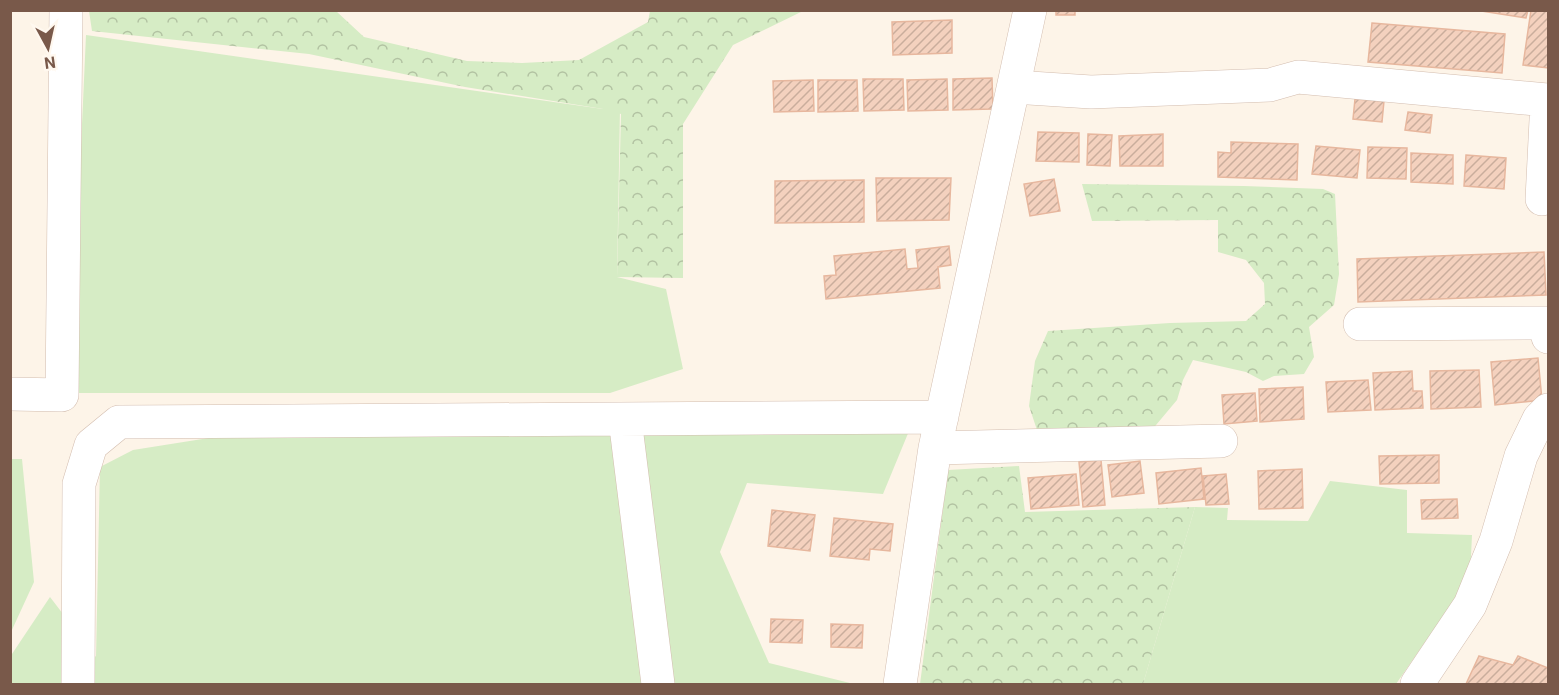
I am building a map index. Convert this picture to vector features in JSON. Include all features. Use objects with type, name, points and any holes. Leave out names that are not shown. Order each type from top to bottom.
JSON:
[{"type":"street","points":[[10,394],[62,395],[66,10]]},
{"type":"street","points":[[900,684],[935,448],[1030,10]]},
{"type":"street","points":[[1014,87],[1091,92],[1270,85],[1298,77],[1547,100],[1542,199]]},
{"type":"street","points":[[1360,324],[1546,322],[1548,337]]},
{"type":"street","points":[[1417,684],[1470,604],[1496,541],[1521,456],[1539,418],[1548,410]]},
{"type":"street","points":[[78,684],[79,484],[91,445],[119,422],[942,417]]},
{"type":"street","points":[[625,418],[658,684]]},
{"type":"street","points":[[935,448],[1221,441]]},
{"type":"green space","points":[[89,11],[336,11],[364,37],[467,61],[522,63],[579,60],[648,22],[650,11],[803,11],[733,45],[683,124],[683,278],[617,277],[621,114],[603,109],[465,87],[309,54],[92,31]]},
{"type":"green space","points":[[86,35],[603,109],[620,109],[617,277],[666,289],[683,369],[610,393],[70,393]]},
{"type":"green space","points":[[1082,184],[1323,189],[1335,194],[1339,274],[1334,305],[1309,327],[1314,357],[1304,374],[1274,376],[1263,381],[1246,372],[1193,360],[1183,380],[1177,400],[1151,431],[1037,430],[1029,406],[1035,361],[1048,331],[1170,323],[1246,321],[1265,304],[1264,283],[1246,260],[1218,252],[1218,220],[1092,221]]},
{"type":"green space","points":[[259,430],[909,431],[883,494],[747,483],[720,552],[769,663],[854,684],[11,684],[10,657],[50,597],[96,657],[100,467],[133,450]]},
{"type":"green space","points":[[11,459],[22,459],[34,582],[11,632]]},
{"type":"green space","points":[[1019,466],[1025,512],[1195,507],[1143,684],[920,684],[948,470]]},
{"type":"green space","points":[[1330,481],[1407,490],[1407,533],[1472,535],[1470,577],[1396,684],[1143,684],[1195,507],[1228,508],[1227,520],[1308,521]]},
{"type":"building","points":[[1056,10],[1075,10],[1075,15],[1056,15]]},
{"type":"building","points":[[1475,10],[1528,10],[1526,18]]},
{"type":"building","points":[[1531,10],[1548,10],[1548,68],[1523,65]]},
{"type":"building","points":[[952,20],[952,53],[893,55],[892,22]]},
{"type":"building","points":[[1372,23],[1505,34],[1502,73],[1368,62]]},
{"type":"building","points":[[992,78],[993,109],[953,110],[953,79]]},
{"type":"building","points":[[863,79],[903,79],[904,110],[864,111]]},
{"type":"building","points":[[947,79],[948,110],[908,111],[907,80]]},
{"type":"building","points":[[813,80],[814,111],[774,112],[773,81]]},
{"type":"building","points":[[818,80],[857,80],[858,111],[818,112]]},
{"type":"building","points":[[1355,99],[1384,101],[1382,122],[1353,119]]},
{"type":"building","points":[[1408,112],[1432,115],[1430,133],[1405,130]]},
{"type":"building","points":[[1038,132],[1079,133],[1079,162],[1036,161]]},
{"type":"building","points":[[1088,134],[1112,135],[1110,166],[1087,165]]},
{"type":"building","points":[[1163,134],[1163,166],[1120,166],[1119,136]]},
{"type":"building","points":[[1231,142],[1298,144],[1297,180],[1218,177],[1218,152],[1231,153]]},
{"type":"building","points":[[1316,146],[1360,150],[1357,178],[1312,174]]},
{"type":"building","points":[[1368,147],[1407,148],[1406,179],[1367,178]]},
{"type":"building","points":[[1411,153],[1453,155],[1453,184],[1411,182]]},
{"type":"building","points":[[1466,155],[1506,158],[1504,189],[1464,186]]},
{"type":"building","points":[[876,178],[951,178],[949,220],[877,221]]},
{"type":"building","points":[[1054,179],[1060,211],[1030,216],[1024,184]]},
{"type":"building","points":[[864,180],[864,222],[775,223],[775,181]]},
{"type":"building","points":[[949,246],[951,265],[938,267],[940,288],[826,299],[824,276],[836,275],[834,256],[905,249],[907,269],[918,268],[916,250]]},
{"type":"building","points":[[1544,252],[1546,295],[1358,302],[1357,259]]},
{"type":"building","points":[[1538,358],[1542,400],[1495,405],[1491,362]]},
{"type":"building","points":[[1479,370],[1481,407],[1431,409],[1430,371]]},
{"type":"building","points":[[1412,371],[1413,391],[1422,391],[1423,408],[1375,410],[1373,373]]},
{"type":"building","points":[[1368,380],[1371,410],[1328,412],[1326,382]]},
{"type":"building","points":[[1303,387],[1304,419],[1260,422],[1259,389]]},
{"type":"building","points":[[1255,393],[1257,421],[1224,424],[1222,395]]},
{"type":"building","points":[[1439,455],[1439,483],[1380,484],[1379,456]]},
{"type":"building","points":[[1101,460],[1105,505],[1083,507],[1079,462]]},
{"type":"building","points":[[1140,461],[1144,493],[1112,497],[1108,465]]},
{"type":"building","points":[[1201,468],[1204,499],[1159,504],[1156,473]]},
{"type":"building","points":[[1302,469],[1303,508],[1259,509],[1258,471]]},
{"type":"building","points":[[1076,474],[1079,505],[1031,509],[1028,478]]},
{"type":"building","points":[[1226,474],[1229,504],[1206,505],[1203,476]]},
{"type":"building","points":[[1457,499],[1458,518],[1422,519],[1421,500]]},
{"type":"building","points":[[772,510],[815,515],[810,551],[768,546]]},
{"type":"building","points":[[834,518],[893,524],[890,551],[870,549],[869,560],[830,556]]},
{"type":"building","points":[[771,619],[803,620],[802,643],[770,642]]},
{"type":"building","points":[[831,624],[863,625],[862,648],[831,647]]},
{"type":"building","points":[[1479,656],[1513,665],[1518,656],[1548,668],[1548,684],[1466,684]]}]
